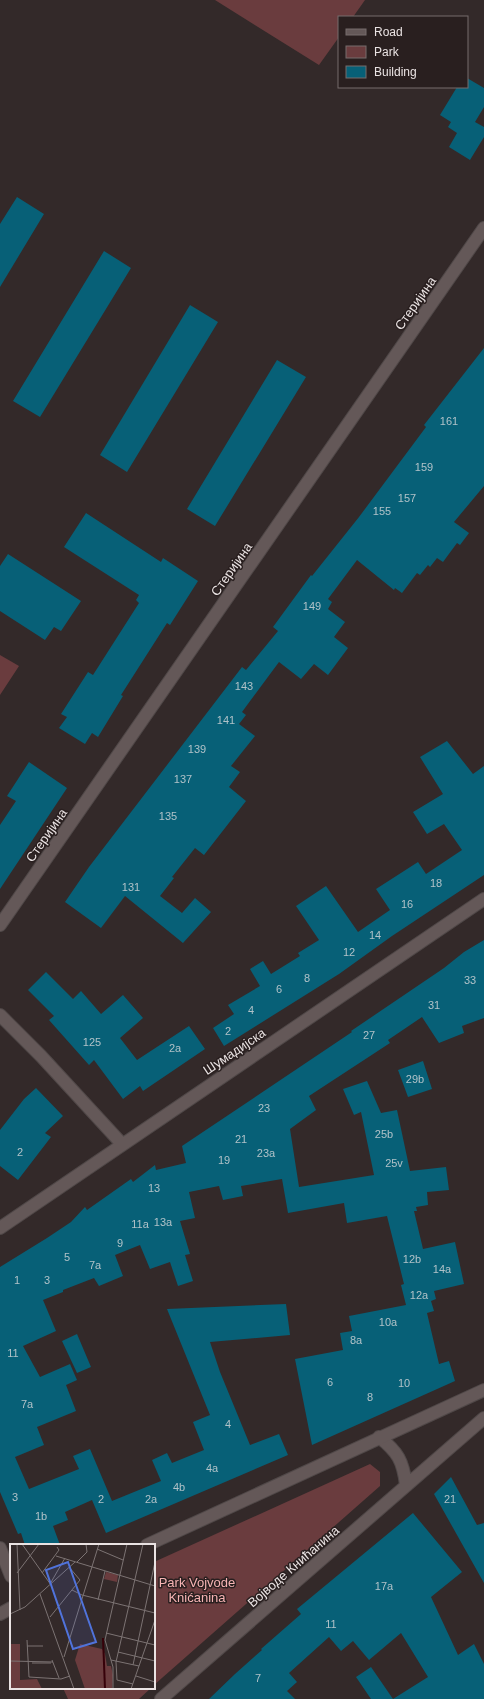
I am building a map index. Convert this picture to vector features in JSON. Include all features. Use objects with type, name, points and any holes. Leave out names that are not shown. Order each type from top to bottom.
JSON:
[{"type":"street","name":"Стеријина","points":[[0,925],[484,228]]},
{"type":"street","name":"Шумадијска","points":[[0,1228],[484,899]]},
{"type":"street","points":[[0,1015],[41,1056],[122,1144]]},
{"type":"street","points":[[149,1544],[484,1390]]},
{"type":"street","name":"Војводе Книћанина","points":[[162,1699],[484,1418]]},
{"type":"street","points":[[379,1437],[391,1446],[399,1457],[403,1466],[406,1485]]},
{"type":"street","points":[[0,1548],[10,1573]]},
{"type":"street","points":[[0,1614],[10,1609]]},
{"type":"green space","points":[[215,0],[365,0],[354,16],[338,16],[338,38],[319,65]]},
{"type":"green space","points":[[0,655],[19,666],[0,695]]},
{"type":"green space","name":"Park Vojvode Knićanina","points":[[370,1464],[380,1472],[380,1486],[155,1684],[155,1562]]},
{"type":"green space","points":[[63,1689],[150,1689],[139,1699],[68,1699]]},
{"type":"building","points":[[468,79],[484,88],[484,107],[475,122],[484,127],[484,137],[470,160],[449,147],[457,133],[448,127],[451,122],[440,115],[456,88],[468,88]]},
{"type":"building","points":[[17,197],[44,214],[0,287],[0,224]]},
{"type":"building","points":[[104,251],[131,268],[40,417],[13,401]]},
{"type":"building","points":[[190,305],[218,322],[127,472],[100,455]]},
{"type":"building","points":[[484,348],[484,486],[454,522],[469,533],[460,545],[457,543],[443,562],[437,558],[430,567],[428,565],[420,575],[417,573],[402,593],[395,588],[394,590],[357,560],[328,599],[332,602],[328,609],[345,622],[334,637],[348,648],[328,675],[314,664],[301,679],[279,662],[242,712],[246,715],[239,724],[255,736],[231,766],[240,772],[229,787],[246,801],[204,855],[195,848],[172,877],[174,878],[160,896],[182,913],[195,898],[211,912],[183,943],[125,896],[101,928],[65,902],[89,867],[242,667],[246,670],[278,631],[273,627],[311,575],[312,576],[359,517],[426,427],[424,425]]},
{"type":"building","points":[[277,360],[306,377],[215,526],[187,509]]},
{"type":"building","points":[[86,513],[161,562],[163,558],[198,581],[170,625],[167,623],[121,695],[123,696],[98,737],[92,733],[85,744],[59,728],[67,717],[61,714],[88,672],[93,675],[139,603],[136,600],[139,595],[64,547]]},
{"type":"building","points":[[8,554],[81,601],[61,631],[54,627],[45,640],[0,611],[0,566]]},
{"type":"building","points":[[447,741],[473,774],[484,766],[484,875],[392,936],[339,974],[224,1046],[213,1028],[234,1014],[228,1005],[260,986],[250,969],[263,961],[271,974],[300,956],[298,953],[319,940],[296,906],[326,886],[358,932],[390,910],[376,889],[418,862],[426,874],[462,850],[444,824],[427,834],[413,812],[443,794],[420,757]]},
{"type":"building","points":[[29,762],[67,788],[0,889],[0,825],[16,801],[7,796]]},
{"type":"building","points":[[484,940],[484,1018],[462,1026],[464,1033],[439,1043],[422,1017],[388,1040],[390,1043],[309,1096],[316,1110],[290,1129],[299,1187],[374,1175],[361,1112],[354,1115],[343,1089],[367,1081],[381,1113],[397,1110],[410,1171],[446,1167],[449,1190],[427,1192],[428,1205],[416,1207],[417,1211],[414,1211],[423,1249],[455,1242],[464,1284],[434,1291],[436,1299],[431,1301],[434,1311],[427,1313],[439,1364],[449,1361],[455,1381],[312,1445],[295,1359],[343,1350],[340,1333],[352,1331],[349,1316],[406,1305],[401,1285],[404,1284],[387,1216],[347,1223],[344,1203],[288,1213],[282,1179],[241,1186],[243,1196],[223,1200],[219,1186],[189,1192],[195,1218],[180,1221],[190,1254],[185,1255],[193,1281],[178,1286],[170,1262],[150,1269],[140,1245],[115,1255],[123,1276],[99,1286],[94,1278],[63,1290],[63,1292],[43,1300],[56,1331],[23,1346],[40,1377],[70,1364],[77,1380],[66,1385],[76,1411],[37,1427],[44,1445],[15,1457],[29,1489],[79,1469],[73,1456],[90,1449],[112,1501],[161,1481],[152,1460],[167,1453],[172,1463],[204,1450],[193,1422],[210,1415],[167,1309],[286,1304],[290,1335],[210,1342],[220,1372],[250,1445],[279,1434],[288,1455],[106,1533],[92,1500],[65,1512],[68,1520],[53,1526],[60,1544],[25,1544],[21,1533],[18,1534],[0,1492],[0,1267],[71,1222],[85,1207],[87,1210],[131,1179],[133,1182],[155,1165],[156,1170],[186,1163],[182,1146],[352,1032],[351,1031],[444,968],[464,952]]},
{"type":"building","points":[[46,972],[73,999],[81,991],[101,1014],[123,995],[143,1018],[120,1038],[137,1060],[189,1026],[205,1049],[143,1091],[140,1086],[123,1099],[94,1060],[89,1065],[49,1020],[54,1016],[28,990]]},
{"type":"building","points":[[423,1061],[432,1089],[408,1097],[398,1070]]},
{"type":"building","points":[[36,1088],[63,1116],[45,1133],[51,1137],[18,1180],[0,1166],[0,1130],[24,1099]]},
{"type":"building","points":[[77,1334],[91,1367],[77,1373],[62,1341]]},
{"type":"building","points":[[451,1477],[477,1525],[484,1523],[484,1583],[434,1494]]},
{"type":"building","points":[[413,1513],[462,1572],[431,1597],[458,1655],[474,1644],[484,1664],[484,1699],[393,1699],[428,1677],[401,1633],[369,1660],[353,1641],[341,1651],[329,1637],[289,1673],[297,1682],[287,1691],[295,1699],[209,1699],[262,1650],[261,1649],[301,1614],[297,1609]]},
{"type":"building","points":[[371,1667],[393,1699],[371,1699],[356,1677]]}]
